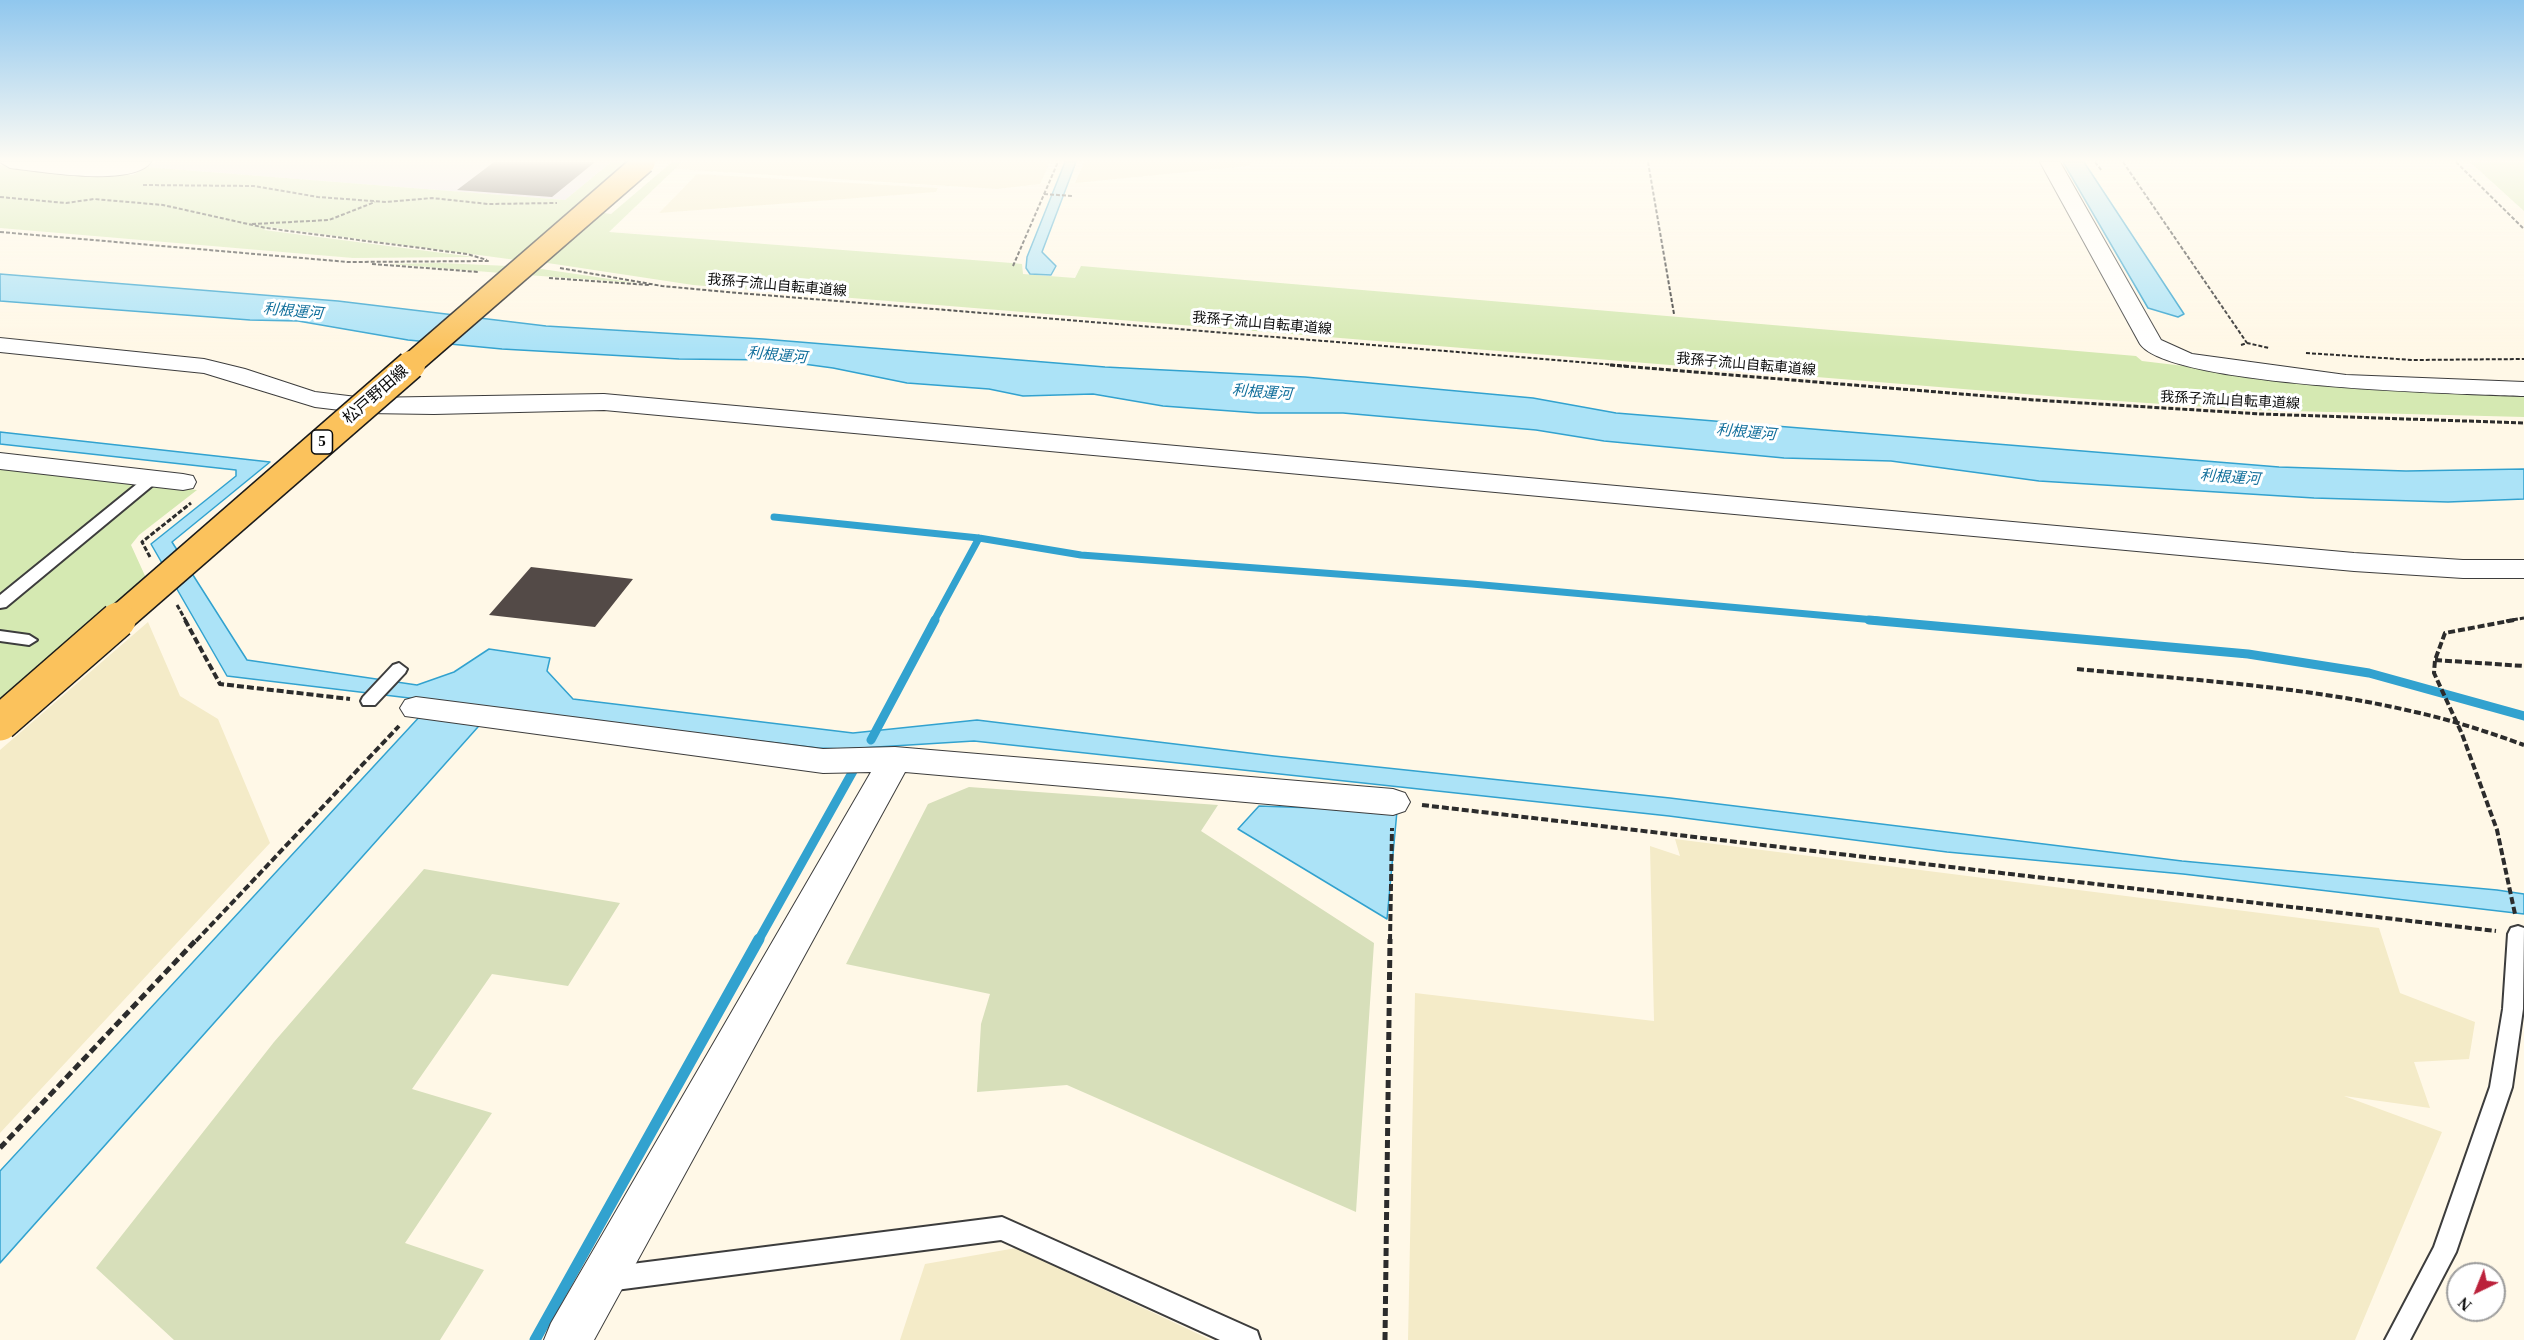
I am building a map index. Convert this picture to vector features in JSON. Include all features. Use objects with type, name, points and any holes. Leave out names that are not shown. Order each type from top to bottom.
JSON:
[{"type":"main road","name":"松戸野田線","points":[[0,723],[572,225]]},
{"type":"street","points":[[2085,225],[2152,344],[2176,358],[2346,382],[2524,388]]},
{"type":"street","points":[[0,345],[205,366],[288,394],[330,402],[446,408],[564,401],[604,402],[2354,562],[2424,567],[2524,569]]},
{"type":"street","points":[[0,461],[153,478],[188,492]]},
{"type":"street","points":[[416,708],[823,761],[894,759],[1392,802]]},
{"type":"street","points":[[568,1340],[894,759]]},
{"type":"lane","points":[[0,603],[153,478]]},
{"type":"lane","points":[[0,636],[29,640]]},
{"type":"lane","points":[[369,701],[399,669]]},
{"type":"lane","points":[[2397,1340],[2445,1252],[2501,1087],[2513,1009],[2518,934]]},
{"type":"lane","points":[[601,1280],[1002,1228],[1248,1340]]},
{"type":"path","points":[[0,232],[348,262],[491,261],[467,254],[250,225]]},
{"type":"path","points":[[1013,266],[1031,225]]},
{"type":"path","points":[[1659,225],[1674,314]]},
{"type":"path","points":[[2166,225],[2247,343]]},
{"type":"path","name":"我孫子流山自転車道線","points":[[556,268],[626,278],[662,286],[727,292],[2012,398],[2261,414],[2524,423]]},
{"type":"path","points":[[2199,362],[2247,343],[2277,349]]},
{"type":"path","points":[[2296,352],[2413,360],[2524,359]]},
{"type":"path","points":[[153,562],[142,542],[188,492]]},
{"type":"path","points":[[175,603],[220,684],[369,701]]},
{"type":"path","points":[[2511,886],[2497,830],[2434,673],[2435,660],[2445,633],[2524,618]]},
{"type":"path","points":[[2435,660],[2524,666]]},
{"type":"path","points":[[2077,669],[2335,695],[2454,719],[2524,745]]},
{"type":"path","points":[[0,1148],[416,708]]},
{"type":"path","points":[[1385,1340],[1392,802],[2518,934]]},
{"type":"shaded area","points":[[148,622],[180,696],[218,719],[270,843],[0,1133],[0,750]]},
{"type":"shaded area","points":[[1675,839],[2379,928],[2400,993],[2475,1022],[2469,1059],[2414,1062],[2430,1108],[2344,1096],[2442,1132],[2355,1340],[1408,1340],[1415,993],[1654,1021],[1650,846],[1680,856]]},
{"type":"shaded area","points":[[1016,1248],[1211,1340],[900,1340],[925,1264]]},
{"type":"green space","points":[[0,225],[557,225],[516,260],[269,227],[264,230],[474,257],[353,258],[0,228]]},
{"type":"green space","points":[[584,225],[617,225],[609,232],[1022,264],[1023,274],[1075,278],[1081,266],[2136,356],[2142,361],[2284,378],[2524,393],[2524,417],[2252,410],[2073,398],[693,285],[541,262]]},
{"type":"green space","points":[[440,263],[509,266],[501,273],[389,264]]},
{"type":"green space","points":[[535,268],[637,283],[527,275]]},
{"type":"green space","points":[[0,467],[197,490],[139,535],[131,545],[146,578],[0,703]]},
{"type":"green space","points":[[969,787],[1218,805],[1201,831],[1374,943],[1356,1212],[1067,1085],[977,1092],[981,1024],[990,994],[846,964],[928,804]]},
{"type":"green space","points":[[424,869],[620,903],[568,986],[492,974],[412,1089],[492,1113],[405,1243],[484,1270],[440,1340],[174,1340],[96,1268],[274,1042]]},
{"type":"water","points":[[1040,225],[1052,225],[1042,252],[1056,266],[1051,275],[1030,274],[1026,268],[1027,257]]},
{"type":"water","points":[[2099,225],[2125,225],[2184,314],[2178,317],[2148,308]]},
{"type":"water","name":"利根運河","points":[[0,274],[338,301],[546,326],[763,339],[1105,367],[1305,377],[1533,398],[1616,413],[2279,467],[2406,471],[2524,469],[2524,499],[2448,502],[2314,498],[2039,481],[1891,461],[1784,458],[1604,441],[1536,430],[1343,413],[1258,413],[1163,406],[1093,394],[1023,396],[989,389],[907,383],[833,368],[774,360],[679,359],[502,349],[408,340],[298,321],[250,320],[0,301]]},
{"type":"water","points":[[0,432],[270,462],[172,542],[247,660],[417,685],[454,672],[489,649],[550,658],[547,671],[573,699],[853,733],[977,720],[1274,756],[1670,798],[2182,861],[2497,890],[2524,894],[2524,914],[2183,874],[1947,852],[1669,816],[974,741],[844,749],[818,748],[494,709],[0,1263],[0,1171],[434,701],[227,676],[151,544],[236,476],[236,470],[0,444]]},
{"type":"water","points":[[1259,806],[1397,811],[1387,919],[1238,829]]},
{"type":"building","points":[[531,567],[633,579],[595,627],[489,615]]},
{"type":"waterway","points":[[774,517],[979,538]]},
{"type":"waterway","points":[[934,621],[979,538]]},
{"type":"waterway","points":[[979,538],[1081,555],[1472,584],[1886,621]]},
{"type":"waterway","points":[[871,740],[935,620]]},
{"type":"waterway","points":[[1869,620],[2248,654],[2369,673],[2524,716]]},
{"type":"waterway","points":[[758,941],[857,764]]},
{"type":"waterway","points":[[535,1340],[759,939]]}]
